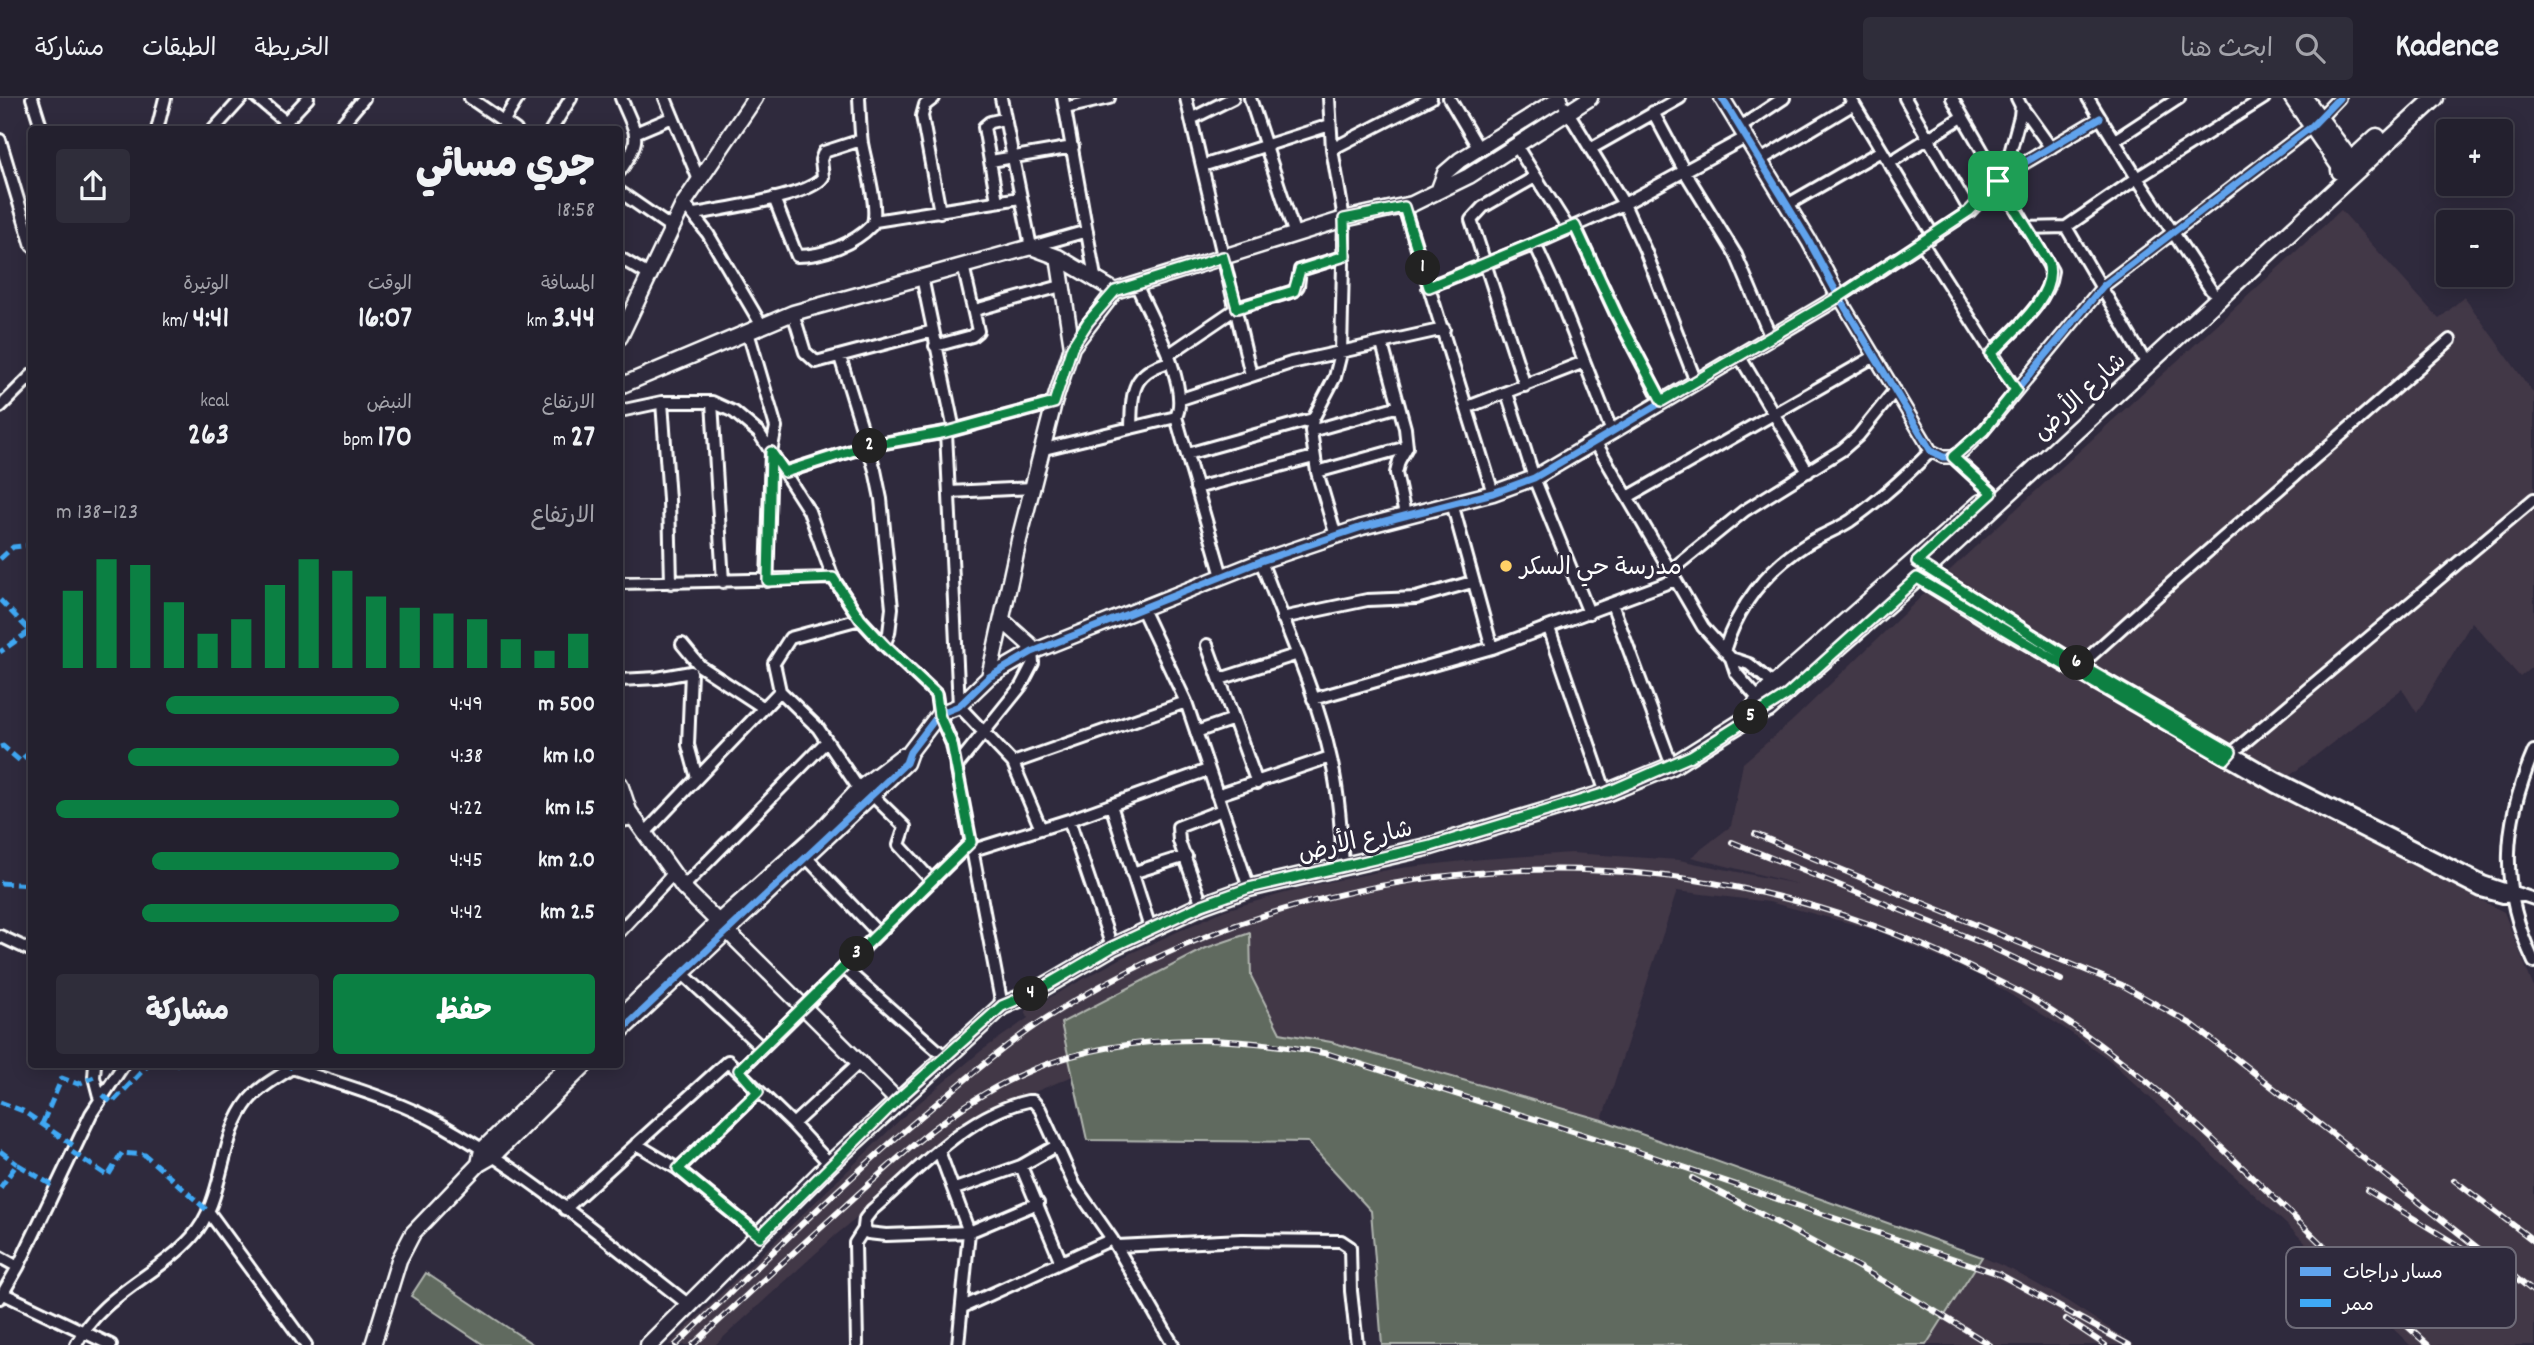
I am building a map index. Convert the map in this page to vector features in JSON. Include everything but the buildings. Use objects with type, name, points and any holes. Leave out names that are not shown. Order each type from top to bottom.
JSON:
[{"type":"main road","name":"شارع الأرض","points":[[649,1345],[830,1164],[1002,1006],[1035,992],[1112,947],[1202,905],[1249,888],[1454,840],[1606,793],[1672,766],[1748,719],[1917,570],[2349,170],[2420,98]]},
{"type":"main road","name":"شارع الأرض","points":[[2349,170],[2435,98]]},
{"type":"main road","name":"شارع الأرض","points":[[1917,570],[1992,493],[2211,290],[2241,270]]},
{"type":"street","points":[[32,98],[42,126]]},
{"type":"street","points":[[159,126],[164,98]]},
{"type":"street","points":[[217,126],[242,98]]},
{"type":"street","points":[[257,98],[281,125],[308,98]]},
{"type":"street","points":[[340,126],[364,98]]},
{"type":"street","points":[[470,98],[510,126]]},
{"type":"street","points":[[503,122],[518,98]]},
{"type":"street","points":[[554,126],[571,98]]},
{"type":"street","points":[[621,98],[635,132],[636,145],[623,167]]},
{"type":"street","points":[[665,98],[699,180]]},
{"type":"street","points":[[859,98],[861,140],[874,221]]},
{"type":"street","points":[[934,98],[925,106],[922,116],[940,212]]},
{"type":"street","points":[[1001,98],[1031,247]]},
{"type":"street","points":[[1095,277],[1064,103],[1108,98]]},
{"type":"street","points":[[1186,98],[1251,375]]},
{"type":"street","points":[[1191,119],[1234,98]]},
{"type":"street","points":[[1250,98],[1295,235]]},
{"type":"street","points":[[1329,98],[1332,149],[1344,219],[1341,353],[1335,377],[1313,419],[1311,431],[1317,472],[1336,536]]},
{"type":"street","points":[[1332,149],[1431,98]]},
{"type":"street","points":[[1448,98],[1479,149]]},
{"type":"street","points":[[1440,190],[1449,169],[1560,98],[1623,204],[1645,250],[1696,382]]},
{"type":"street","points":[[989,677],[1054,403],[1072,347],[1088,322],[1115,291],[1344,219],[1404,207],[1469,176],[1590,98]]},
{"type":"street","points":[[1592,148],[1679,98]]},
{"type":"street","points":[[1429,287],[1535,244],[1685,172],[1742,133],[1784,98]]},
{"type":"street","points":[[1905,98],[1969,211]]},
{"type":"street","points":[[1952,98],[2001,178],[2026,228],[2052,271],[2050,283],[2043,296],[1991,354]]},
{"type":"street","points":[[2088,98],[2211,290]]},
{"type":"street","points":[[2115,140],[2179,98]]},
{"type":"street","points":[[2026,228],[2066,227],[2137,178],[2264,98]]},
{"type":"street","points":[[2292,98],[2315,122],[2349,170]]},
{"type":"street","points":[[2305,98],[2315,122]]},
{"type":"street","points":[[1724,99],[1931,451],[1943,457],[1953,457],[1984,430],[2103,286],[2315,122],[2339,98]]},
{"type":"street","points":[[1759,161],[1852,101],[1933,235]]},
{"type":"street","points":[[2001,178],[2020,101]]},
{"type":"street","points":[[2020,101],[2051,148]]},
{"type":"street","points":[[623,331],[672,228],[690,209],[699,180],[748,102]]},
{"type":"street","points":[[1653,111],[1685,172],[1736,255],[1771,338]]},
{"type":"street","points":[[635,132],[673,117]]},
{"type":"street","points":[[1889,163],[1962,117]]},
{"type":"street","points":[[623,1029],[683,974],[723,927],[821,830],[865,792],[906,763],[910,752],[939,715],[959,706],[989,677],[1032,652],[1261,561],[1405,515],[1493,493],[1534,478],[1839,297],[1969,211],[2001,178],[2100,118]]},
{"type":"street","points":[[997,201],[985,127],[990,122],[1004,119]]},
{"type":"street","points":[[1202,166],[1330,125]]},
{"type":"street","points":[[0,140],[28,233]]},
{"type":"street","points":[[690,209],[774,198],[816,185],[823,177],[821,160],[824,152],[861,140]]},
{"type":"street","points":[[991,161],[1073,147]]},
{"type":"street","points":[[1517,147],[1571,227],[1662,401]]},
{"type":"street","points":[[1787,205],[1881,151]]},
{"type":"street","points":[[1525,386],[1471,224],[1472,217],[1497,198],[1535,177]]},
{"type":"street","points":[[623,194],[672,228]]},
{"type":"street","points":[[774,198],[797,256],[811,255],[844,245],[866,231],[874,221],[1020,198]]},
{"type":"street","points":[[1404,207],[1493,493]]},
{"type":"street","points":[[690,209],[755,329],[775,421],[776,432],[771,452],[768,581]]},
{"type":"street","points":[[2066,227],[2141,355]]},
{"type":"street","points":[[623,385],[793,313],[1087,231]]},
{"type":"street","points":[[1922,243],[2016,390]]},
{"type":"street","points":[[1535,244],[1612,432]]},
{"type":"street","points":[[1031,247],[1058,257],[1115,291]]},
{"type":"street","points":[[1131,428],[1131,402],[1139,380],[1149,369],[1169,358],[1237,308],[1294,291],[1300,270],[1345,256]]},
{"type":"street","points":[[1058,257],[1072,347]]},
{"type":"street","points":[[623,260],[649,275]]},
{"type":"street","points":[[935,346],[977,334],[979,327],[963,265]]},
{"type":"street","points":[[922,277],[950,431],[959,706],[1013,763],[1041,829]]},
{"type":"street","points":[[1136,284],[1169,358],[1181,399],[1177,417],[1222,576]]},
{"type":"street","points":[[975,310],[1061,286]]},
{"type":"street","points":[[793,313],[805,352],[811,359],[822,362],[933,331]]},
{"type":"street","points":[[1181,399],[1251,375],[1444,329]]},
{"type":"street","points":[[2077,668],[2450,340]]},
{"type":"street","points":[[1382,344],[1407,447],[1396,473],[1405,515]]},
{"type":"street","points":[[1628,497],[1875,356]]},
{"type":"street","points":[[840,357],[881,499],[891,597],[890,626],[884,645]]},
{"type":"street","points":[[1740,357],[1808,472]]},
{"type":"street","points":[[1468,407],[1584,362]]},
{"type":"street","points":[[0,407],[28,379]]},
{"type":"street","points":[[1313,699],[1492,648],[1612,604],[1673,576],[1744,511],[1808,472],[1858,436],[1895,390]]},
{"type":"street","points":[[1507,393],[1534,478],[1589,613]]},
{"type":"street","points":[[662,402],[669,499],[671,583]]},
{"type":"street","points":[[623,410],[662,402],[712,402],[744,420],[759,433],[816,524],[833,578],[860,619],[884,645],[929,685],[939,700],[939,715],[952,744],[1002,1006]]},
{"type":"street","points":[[712,402],[723,582]]},
{"type":"street","points":[[785,472],[867,446],[950,431],[1054,403]]},
{"type":"street","points":[[1311,431],[1399,406]]},
{"type":"street","points":[[1044,449],[1177,417]]},
{"type":"street","points":[[1187,454],[1313,419]]},
{"type":"street","points":[[1596,443],[1703,627],[1728,655],[1736,673],[1764,705]]},
{"type":"street","points":[[1317,472],[1407,447]]},
{"type":"street","points":[[1728,655],[1740,612],[1769,573],[1808,543],[1846,523],[1880,499],[1931,451]]},
{"type":"street","points":[[1196,488],[1314,457]]},
{"type":"street","points":[[1953,457],[1992,493]]},
{"type":"street","points":[[950,492],[1033,488]]},
{"type":"street","points":[[2228,756],[2534,499]]},
{"type":"street","points":[[1452,503],[1492,648]]},
{"type":"street","points":[[1261,561],[1313,699],[1331,757],[1340,816],[1342,866]]},
{"type":"street","points":[[1917,570],[2228,756],[2475,888],[2494,896],[2510,893],[2530,897]]},
{"type":"street","points":[[623,583],[833,578]]},
{"type":"street","points":[[1282,618],[1367,600],[1416,598],[1472,582]]},
{"type":"street","points":[[1612,604],[1672,766]]},
{"type":"street","points":[[1142,609],[1185,702],[1249,888]]},
{"type":"street","points":[[860,619],[789,638],[774,663],[780,691],[818,727],[826,742],[865,792],[905,827],[899,845],[932,881]]},
{"type":"street","points":[[956,767],[1025,680],[1033,663],[1029,644],[1002,620]]},
{"type":"street","points":[[1549,628],[1606,793]]},
{"type":"street","points":[[682,644],[696,669],[764,708]]},
{"type":"street","points":[[1208,645],[1257,783]]},
{"type":"street","points":[[1220,679],[1296,655]]},
{"type":"street","points":[[1728,655],[1749,664],[1781,690]]},
{"type":"street","points":[[623,680],[657,678],[696,669]]},
{"type":"street","points":[[696,669],[688,745],[697,778]]},
{"type":"street","points":[[644,834],[780,691]]},
{"type":"street","points":[[1013,763],[1185,702]]},
{"type":"street","points":[[1196,732],[1234,719]]},
{"type":"street","points":[[683,887],[826,742]]},
{"type":"street","points":[[2534,751],[2516,802],[2510,845],[2510,893],[2520,929],[2534,962]]},
{"type":"street","points":[[1217,795],[1331,757]]},
{"type":"street","points":[[739,1070],[932,881],[972,846],[1069,820],[1208,770]]},
{"type":"street","points":[[623,1014],[806,857],[865,792]]},
{"type":"street","points":[[623,795],[627,820],[644,834],[683,887],[861,1061],[897,1100]]},
{"type":"street","points":[[1111,805],[1150,929]]},
{"type":"street","points":[[1202,905],[1177,833],[1178,827],[1222,810]]},
{"type":"street","points":[[1069,820],[1112,947]]},
{"type":"street","points":[[1132,873],[1185,856]]},
{"type":"street","points":[[806,857],[878,933]]},
{"type":"street","points":[[623,928],[673,874]]},
{"type":"street","points":[[0,936],[28,949]]},
{"type":"street","points":[[844,968],[882,1005],[945,1057]]},
{"type":"street","points":[[683,974],[762,1048]]},
{"type":"street","points":[[793,1124],[861,1061]]},
{"type":"street","points":[[565,1209],[723,1063],[730,1062],[739,1070],[830,1164]]},
{"type":"street","points":[[95,1068],[94,1077],[100,1100]]},
{"type":"street","points":[[111,1345],[2,1296],[18,1268],[74,1146],[121,1068]]},
{"type":"street","points":[[76,1345],[82,1332],[112,1303],[189,1240],[208,1211],[242,1109],[255,1093],[292,1068]]},
{"type":"street","points":[[300,1068],[415,1112],[565,1209],[689,1305]]},
{"type":"street","points":[[378,1343],[399,1261],[413,1233],[566,1068]]},
{"type":"street","points":[[484,1156],[582,1068]]},
{"type":"street","points":[[678,1169],[758,1092]]},
{"type":"street","points":[[858,1345],[855,1243],[864,1229],[865,1219],[939,1151],[992,1114],[1033,1101],[1040,1109],[1085,1203],[1115,1242],[1173,1345]]},
{"type":"street","points":[[636,1144],[678,1169],[760,1236]]},
{"type":"street","points":[[955,1189],[1021,1166],[1056,1146]]},
{"type":"street","points":[[939,1151],[969,1232],[958,1345]]},
{"type":"street","points":[[1021,1166],[1061,1262]]},
{"type":"street","points":[[864,1229],[868,1233],[887,1235],[969,1232],[1038,1203]]},
{"type":"street","points":[[208,1211],[303,1341],[290,1345]]},
{"type":"street","points":[[963,1307],[1061,1262],[1115,1242],[1341,1241],[1349,1247],[1357,1345]]},
{"type":"street","points":[[0,1257],[18,1268]]},
{"type":"shaded area","points":[[2341,210],[2439,319],[2464,297],[2534,394],[2534,665],[2520,677],[2472,622],[2417,713],[2402,689],[2270,791],[2504,912],[2534,988],[2534,1345],[2410,1345],[2393,1328],[2516,1328],[2516,1247],[2310,1247],[2107,1058],[1982,977],[1879,931],[1769,902],[1677,891],[1602,1120],[1331,1042],[1279,1033],[1251,976],[1250,934],[1061,1023],[1073,1076],[992,1110],[837,1234],[715,1345],[668,1345],[907,1113],[981,1051],[1028,1018],[1025,1011],[1131,953],[1225,910],[1314,885],[1392,869],[1572,853],[1679,860],[1797,884],[1691,857],[1731,826],[1743,763],[1791,722],[1924,594]]},
{"type":"shaded area","points":[[1982,1257],[2012,1270],[2067,1301],[2135,1345],[1926,1345]]},
{"type":"green space","points":[[1250,933],[1251,976],[1280,1033],[1331,1042],[1602,1120],[1982,1257],[1926,1345],[1382,1345],[1371,1211],[1308,1142],[1087,1140],[1061,1023],[1206,948]]},
{"type":"green space","points":[[426,1273],[534,1345],[484,1345],[411,1296]]},
{"type":"railway","points":[[1755,834],[2122,985],[2193,1025],[2477,1247]]},
{"type":"railway","points":[[1732,842],[1982,943],[2061,980]]},
{"type":"railway","points":[[676,1345],[907,1128],[993,1056],[1048,1017],[1155,959],[1267,915],[1383,885],[1501,871],[1620,872],[1739,888],[1855,919],[1967,966],[2040,1004],[2094,1040],[2145,1080],[2194,1122],[2324,1247]]},
{"type":"railway","points":[[693,1345],[906,1152],[970,1102],[1018,1076],[1055,1061],[1093,1051],[1132,1044],[1212,1040],[1291,1047],[1329,1054],[1645,1154],[1999,1274],[2129,1345]]},
{"type":"railway","points":[[1692,1178],[1843,1258],[1990,1345]]},
{"type":"railway","points":[[2454,1180],[2534,1241]]},
{"type":"railway","points":[[2367,1190],[2461,1247]]},
{"type":"railway","points":[[2516,1278],[2534,1292]]},
{"type":"railway","points":[[2066,1319],[2105,1345]]},
{"type":"railway","points":[[2409,1328],[2428,1345]]},
{"type":"marked path","points":[[0,559],[13,547],[28,545]]},
{"type":"marked path","points":[[0,600],[28,629]]},
{"type":"marked path","points":[[0,652],[28,632]]},
{"type":"marked path","points":[[0,747],[3,746],[20,761],[28,754]]},
{"type":"marked path","points":[[0,883],[28,885]]},
{"type":"marked path","points":[[103,1095],[112,1103],[145,1068]]},
{"type":"marked path","points":[[43,1122],[62,1078],[78,1084],[94,1077]]},
{"type":"marked path","points":[[0,1102],[23,1111],[74,1146]]},
{"type":"marked path","points":[[0,1151],[17,1164]]},
{"type":"marked path","points":[[72,1152],[108,1176],[122,1153],[145,1155],[208,1211]]},
{"type":"marked path","points":[[0,1188],[17,1164],[55,1187]]},
{"type":"cycle path","points":[[623,1029],[906,763],[910,752],[939,714],[959,706],[989,677],[1032,652],[1261,561],[1362,527],[1493,493],[1534,478],[1839,297],[1809,241],[1722,98]]},
{"type":"cycle path","points":[[2100,118],[2004,175],[1970,211],[1839,297],[1931,451],[1943,457],[1953,457],[1962,452],[1984,430],[2103,286],[2311,127],[2339,98]]},
{"type":"place","name":"مدرسة حي السكر","points":[[1506,566]]},
{"type":"route","points":[[1998,181],[1969,211],[1839,297],[1662,401],[1616,314],[1575,226],[1429,287],[1404,207],[1344,219],[1345,256],[1300,270],[1298,286],[1294,291],[1237,308],[1223,257],[1115,291],[1088,322],[1072,347],[1054,403],[946,432],[867,446],[785,472],[771,452],[768,581],[833,578],[860,619],[902,663],[929,685],[939,700],[939,715],[952,744],[971,842],[739,1070],[758,1092],[678,1169],[760,1236],[897,1100],[1002,1006],[1035,992],[1112,947],[1202,905],[1249,888],[1431,846],[1535,817],[1606,793],[1672,766],[1787,695],[1917,578],[2074,671],[2080,665],[2231,752],[2225,759],[2074,671],[2080,665],[1917,562],[1992,493],[1953,457],[1962,452],[1984,430],[2016,390],[1991,354],[2043,296],[2050,283],[2052,271],[2048,262],[1998,181]]}]
